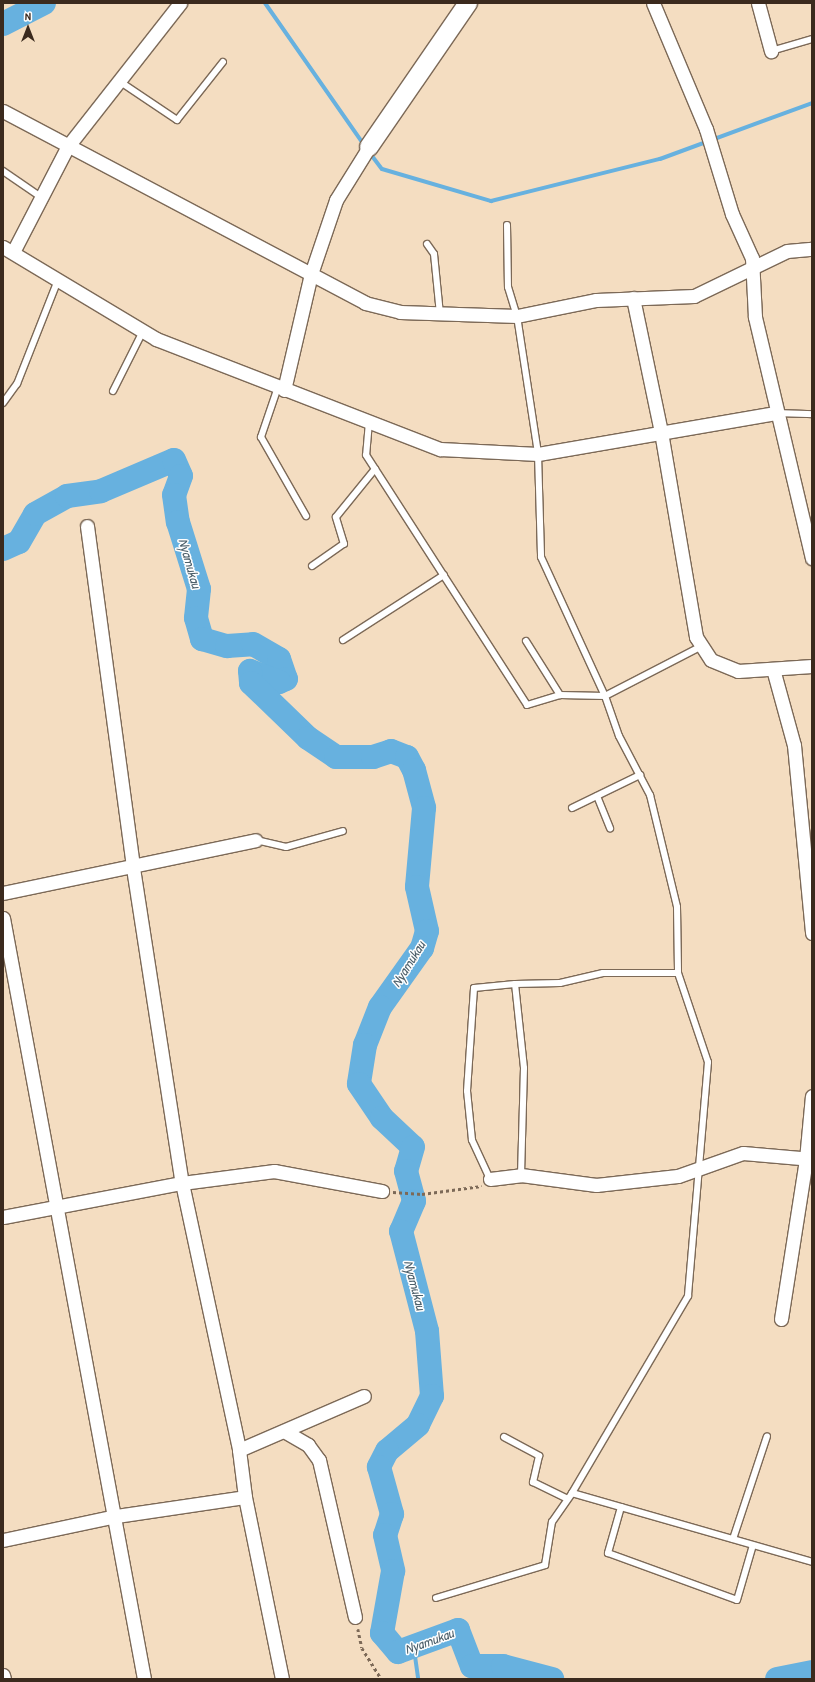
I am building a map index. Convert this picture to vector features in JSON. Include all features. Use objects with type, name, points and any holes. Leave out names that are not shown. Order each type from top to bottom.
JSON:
[{"type":"street","points":[[180,3],[68,146],[41,197],[8,249],[142,332],[191,355],[440,449],[538,454],[775,413]]},
{"type":"street","points":[[281,389],[311,274],[336,200],[367,150],[468,3]]},
{"type":"street","points":[[653,3],[706,129],[732,214],[752,258],[755,317],[775,413],[798,487],[812,558]]},
{"type":"street","points":[[758,3],[771,51]]},
{"type":"street","points":[[3,111],[365,303],[400,312],[517,316],[596,300],[694,296],[787,251],[812,249]]},
{"type":"street","points":[[633,298],[661,432],[696,636],[711,660],[738,671],[812,666]]},
{"type":"street","points":[[87,526],[133,868],[182,1182],[239,1450],[245,1497],[282,1679]]},
{"type":"street","points":[[773,669],[794,745],[812,933]]},
{"type":"street","points":[[3,893],[133,868],[256,840]]},
{"type":"street","points":[[3,918],[55,1207],[116,1516],[144,1679]]},
{"type":"street","points":[[781,1319],[809,1159],[812,1096]]},
{"type":"street","points":[[490,1179],[521,1176],[596,1185],[678,1176],[701,1166],[743,1153],[809,1159]]},
{"type":"street","points":[[3,1217],[182,1182],[274,1171],[382,1191]]},
{"type":"street","points":[[239,1450],[364,1396]]},
{"type":"street","points":[[284,1431],[308,1445],[319,1460],[355,1617]]},
{"type":"street","points":[[3,1540],[116,1516],[245,1497]]},
{"type":"street","points":[[3,1675],[4,1679]]},
{"type":"lane","points":[[771,51],[812,39]]},
{"type":"lane","points":[[119,81],[177,120],[224,62]]},
{"type":"lane","points":[[3,171],[41,197]]},
{"type":"lane","points":[[436,1598],[545,1565],[552,1522],[566,1498],[572,1493],[688,1296],[701,1166],[701,1116],[708,1062],[678,973],[677,907],[650,795],[619,736],[605,696],[541,557],[538,454],[517,316],[508,286],[507,225]]},
{"type":"lane","points":[[427,244],[434,254],[440,314]]},
{"type":"lane","points":[[3,403],[17,384],[58,280]]},
{"type":"lane","points":[[113,391],[142,332]]},
{"type":"lane","points":[[281,389],[261,437],[306,516]]},
{"type":"lane","points":[[775,413],[812,414]]},
{"type":"lane","points":[[369,422],[366,455],[527,705],[560,695],[605,696],[702,646]]},
{"type":"lane","points":[[312,566],[344,544],[336,517],[375,469]]},
{"type":"lane","points":[[343,640],[444,575]]},
{"type":"lane","points":[[526,640],[560,695]]},
{"type":"lane","points":[[572,808],[640,775]]},
{"type":"lane","points":[[597,796],[610,828]]},
{"type":"lane","points":[[256,840],[286,847],[343,831]]},
{"type":"lane","points":[[490,1179],[472,1140],[467,1091],[474,988],[515,984],[560,983],[603,973],[678,973]]},
{"type":"lane","points":[[515,984],[524,1068],[521,1176]]},
{"type":"lane","points":[[733,1539],[767,1436]]},
{"type":"lane","points":[[504,1437],[539,1456],[533,1482],[566,1498]]},
{"type":"lane","points":[[572,1493],[812,1562]]},
{"type":"lane","points":[[621,1507],[608,1554],[737,1600],[753,1545]]},
{"type":"path","points":[[403,1192],[422,1194],[474,1188],[490,1179]]},
{"type":"path","points":[[355,1617],[362,1648],[381,1679]]},
{"type":"waterway","name":"Nyamukau","points":[[3,24],[44,3]]},
{"type":"waterway","points":[[265,3],[364,145]]},
{"type":"waterway","points":[[369,152],[382,169],[491,201],[660,159],[812,103]]},
{"type":"waterway","name":"Nyamukau","points":[[3,549],[19,542],[35,514],[67,496],[101,491],[174,460],[181,476],[174,495],[178,522],[199,589],[196,618],[202,639],[227,646],[253,644],[279,659],[286,679],[279,682],[250,671],[251,683],[308,738],[336,757],[373,757],[391,751],[407,757],[414,770],[424,808],[417,887],[427,931],[422,948],[380,1007],[365,1045],[359,1084],[382,1118],[413,1147],[406,1171],[414,1201],[401,1231],[427,1331],[432,1396],[418,1425],[387,1451],[379,1467],[392,1514],[385,1535],[393,1571],[382,1633],[398,1652],[458,1630],[472,1666],[503,1666],[552,1679]]},
{"type":"waterway","points":[[414,1649],[418,1679]]},
{"type":"waterway","name":"Nyamukau","points":[[777,1679],[812,1672]]}]
